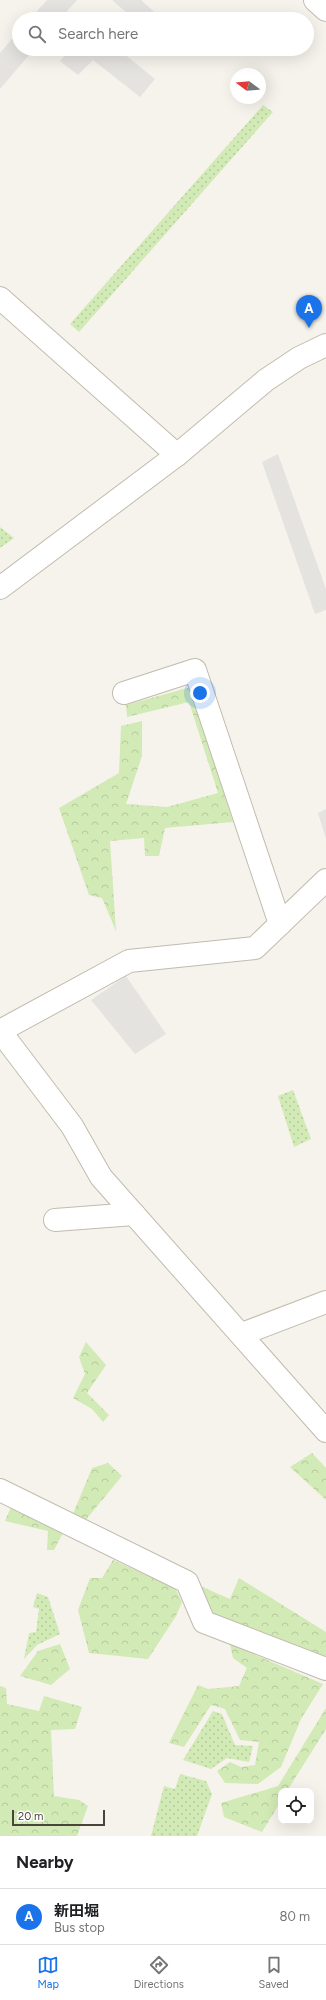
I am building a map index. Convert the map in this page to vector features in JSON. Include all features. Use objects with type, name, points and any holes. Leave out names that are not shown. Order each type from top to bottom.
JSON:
[{"type":"street","points":[[315,0],[326,10]]},
{"type":"street","points":[[0,298],[178,455]]},
{"type":"street","points":[[0,588],[178,455],[266,380],[299,358],[326,344]]},
{"type":"street","points":[[124,693],[195,670],[280,924]]},
{"type":"street","points":[[326,880],[255,948],[129,961],[0,1031],[72,1126],[101,1177],[242,1334],[326,1431]]},
{"type":"street","points":[[55,1220],[134,1214]]},
{"type":"street","points":[[242,1334],[326,1302]]},
{"type":"street","points":[[0,1490],[187,1582],[204,1622],[326,1669]]},
{"type":"green space","points":[[263,105],[273,112],[79,332],[70,324]]},
{"type":"green space","points":[[0,527],[14,538],[0,548]]},
{"type":"green space","points":[[191,687],[233,822],[165,828],[159,856],[145,856],[144,838],[110,841],[116,931],[102,898],[89,895],[59,808],[119,773],[121,726],[142,721],[142,756],[126,804],[167,807],[218,793],[189,702],[127,717],[126,705]]},
{"type":"green space","points":[[293,1090],[311,1139],[294,1147],[278,1096]]},
{"type":"green space","points":[[86,1342],[106,1365],[87,1393],[109,1415],[103,1422],[92,1409],[73,1398],[85,1374],[79,1357]]},
{"type":"green space","points":[[312,1453],[326,1468],[326,1500],[290,1467]]},
{"type":"green space","points":[[108,1463],[122,1476],[84,1522],[72,1516],[92,1468]]},
{"type":"green space","points":[[11,1507],[64,1531],[54,1550],[47,1550],[48,1531],[5,1521]]},
{"type":"green space","points":[[113,1560],[175,1588],[182,1602],[176,1616],[148,1659],[89,1653],[78,1610],[90,1578],[102,1578]]},
{"type":"green space","points":[[239,1578],[326,1632],[326,1661],[209,1614],[198,1585],[230,1599]]},
{"type":"green space","points":[[37,1593],[48,1597],[60,1634],[37,1645],[24,1659],[29,1633],[36,1632],[39,1609],[33,1607]]},
{"type":"green space","points":[[60,1644],[70,1669],[51,1685],[20,1676],[38,1651]]},
{"type":"green space","points":[[230,1644],[323,1684],[301,1719],[281,1767],[258,1784],[225,1783],[217,1771],[230,1762],[241,1767],[255,1765],[259,1742],[240,1740],[225,1709],[211,1705],[184,1747],[169,1743],[198,1685],[208,1689],[239,1686],[247,1668],[233,1658]]},
{"type":"green space","points":[[0,1686],[6,1688],[7,1704],[39,1711],[44,1696],[82,1707],[75,1729],[51,1730],[54,1796],[79,1800],[88,1806],[77,1836],[0,1836]]},
{"type":"green space","points":[[326,1708],[326,1729],[289,1788],[278,1788],[278,1806],[262,1832],[224,1817],[221,1803],[278,1786]]},
{"type":"green space","points":[[213,1711],[222,1714],[235,1745],[253,1746],[249,1762],[227,1758],[211,1769],[183,1760]]},
{"type":"green space","points":[[180,1774],[206,1781],[212,1794],[197,1836],[151,1836],[164,1786],[175,1789]]},
{"type":"shaded area","points":[[47,0],[77,0],[66,12],[36,12]]},
{"type":"shaded area","points":[[112,0],[141,0],[154,12],[126,12]]},
{"type":"shaded area","points":[[12,39],[12,56],[28,56],[0,89],[0,53]]},
{"type":"shaded area","points":[[65,56],[127,56],[155,79],[140,97],[93,60],[78,75],[60,61]]},
{"type":"shaded area","points":[[278,454],[326,589],[326,610],[315,614],[262,462]]},
{"type":"shaded area","points":[[326,809],[326,839],[318,813]]},
{"type":"shaded area","points":[[126,976],[166,1034],[135,1054],[91,1000]]},
{"type":"place","name":"新田堀","points":[[309,328]]}]
